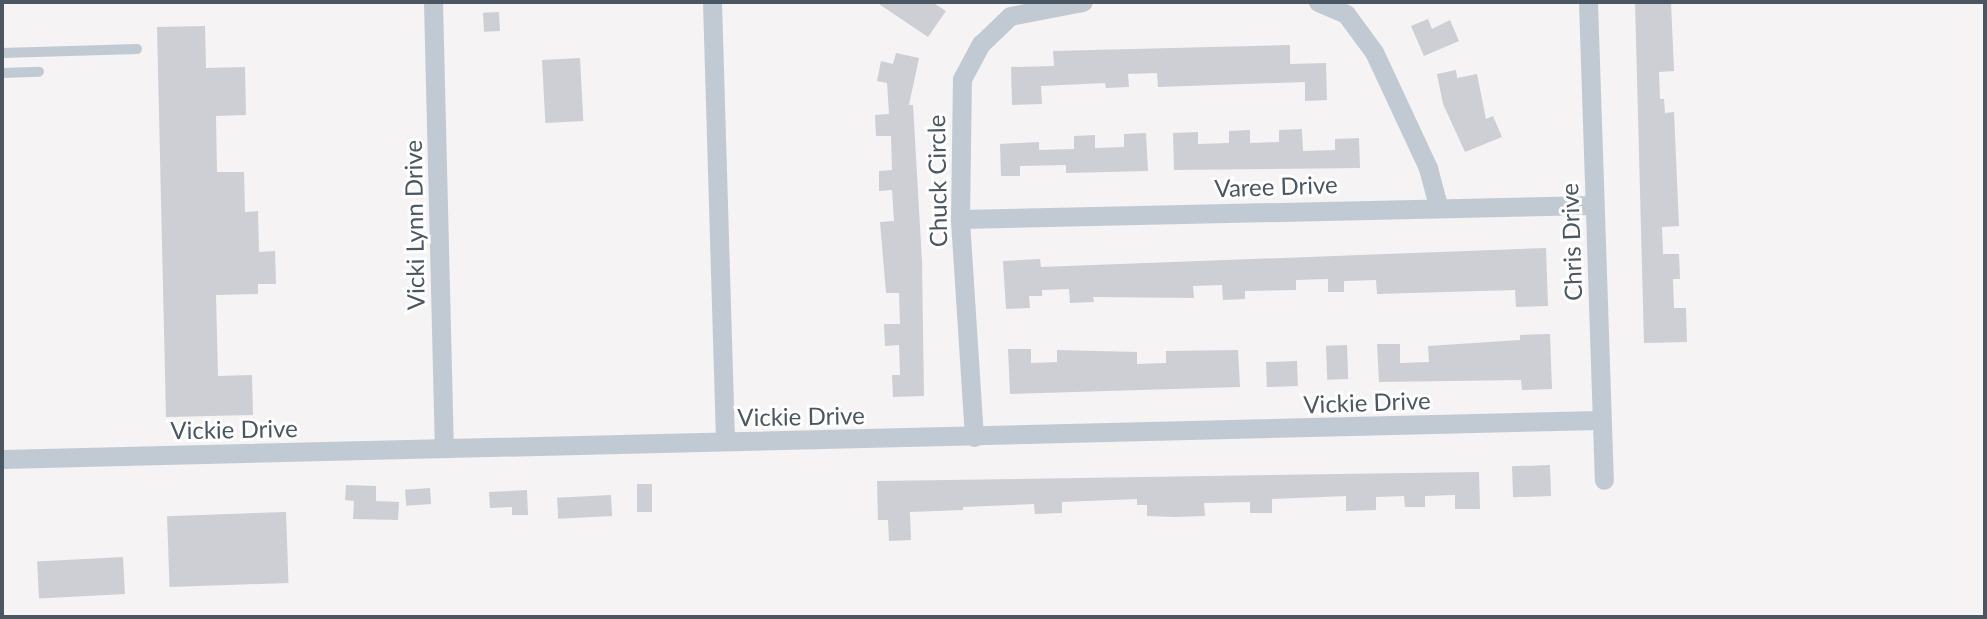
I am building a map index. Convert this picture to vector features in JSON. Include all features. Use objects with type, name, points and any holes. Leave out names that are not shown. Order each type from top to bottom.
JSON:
[{"type":"street","name":"Vicki Lynn Drive","points":[[433,2],[444,448]]},
{"type":"street","points":[[712,2],[725,442]]},
{"type":"street","name":"Chuck Circle","points":[[974,437],[960,219],[962,79],[981,44],[1010,16],[1083,2]]},
{"type":"street","points":[[1318,2],[1346,14],[1374,51],[1428,168],[1438,206]]},
{"type":"street","name":"Chris Drive","points":[[1588,2],[1604,480]]},
{"type":"street","name":"Varee Drive","points":[[960,219],[1438,206],[1594,205]]},
{"type":"street","name":"Vickie Drive","points":[[2,459],[1600,421]]},
{"type":"lane","points":[[2,53],[137,49]]},
{"type":"lane","points":[[2,73],[39,72]]},
{"type":"building","points":[[876,2],[932,2],[946,11],[928,37]]},
{"type":"building","points":[[1635,2],[1671,2],[1674,71],[1659,72],[1660,99],[1664,99],[1665,113],[1674,112],[1679,226],[1662,227],[1663,254],[1679,254],[1680,279],[1673,279],[1674,308],[1686,308],[1687,342],[1644,343]]},
{"type":"building","points":[[499,12],[500,31],[484,32],[483,13]]},
{"type":"building","points":[[1428,19],[1432,29],[1450,20],[1459,41],[1424,56],[1411,26]]},
{"type":"building","points":[[205,26],[206,68],[245,67],[246,115],[216,116],[217,172],[244,172],[245,212],[258,211],[259,252],[275,251],[276,284],[258,284],[258,294],[216,295],[218,376],[252,375],[253,415],[166,417],[157,27]]},
{"type":"building","points":[[1290,45],[1290,64],[1326,63],[1327,100],[1305,101],[1305,82],[1158,87],[1157,73],[1128,74],[1129,87],[1106,88],[1105,83],[1041,86],[1042,104],[1012,105],[1011,67],[1054,66],[1053,51]]},
{"type":"building","points":[[896,53],[919,58],[909,105],[913,105],[922,261],[924,396],[893,397],[892,375],[900,375],[899,345],[885,346],[884,324],[900,324],[899,293],[886,293],[880,222],[894,221],[892,190],[879,191],[879,171],[892,170],[891,136],[876,136],[875,115],[889,114],[887,83],[877,81],[881,61],[893,64]]},
{"type":"building","points":[[580,58],[583,121],[545,123],[542,60]]},
{"type":"building","points":[[1456,70],[1457,78],[1477,74],[1486,119],[1493,116],[1502,137],[1465,152],[1443,104],[1437,74]]},
{"type":"building","points":[[1302,129],[1303,151],[1335,150],[1335,139],[1359,138],[1360,168],[1174,170],[1173,133],[1198,132],[1198,144],[1229,143],[1229,131],[1250,130],[1250,143],[1279,142],[1279,130]]},
{"type":"building","points":[[1146,133],[1148,171],[1066,173],[1066,165],[1020,166],[1020,176],[1001,176],[1000,144],[1039,142],[1039,150],[1074,149],[1074,136],[1095,135],[1095,148],[1124,147],[1124,134]]},
{"type":"building","points":[[1546,248],[1548,306],[1516,307],[1515,290],[1377,294],[1376,280],[1344,281],[1344,292],[1328,292],[1328,279],[1296,280],[1296,290],[1245,291],[1245,299],[1223,300],[1222,285],[1193,286],[1194,298],[1093,297],[1094,302],[1070,303],[1069,289],[1042,290],[1042,296],[1029,296],[1030,308],[1006,309],[1003,261],[1040,259],[1041,267]]},
{"type":"building","points":[[1550,334],[1552,389],[1522,390],[1521,380],[1379,382],[1377,344],[1400,344],[1400,363],[1429,362],[1428,346],[1520,340],[1520,335]]},
{"type":"building","points":[[1347,345],[1348,379],[1327,380],[1326,346]]},
{"type":"building","points":[[1008,349],[1031,349],[1031,363],[1057,362],[1057,350],[1137,352],[1137,364],[1166,363],[1166,351],[1238,350],[1240,387],[1010,394]]},
{"type":"building","points":[[1297,361],[1298,386],[1267,387],[1266,362]]},
{"type":"building","points":[[1550,465],[1551,496],[1513,497],[1512,466]]},
{"type":"building","points":[[1479,472],[1480,509],[1455,509],[1455,495],[1425,496],[1425,507],[1405,507],[1404,496],[1376,497],[1376,510],[1346,511],[1346,496],[1272,499],[1272,513],[1250,513],[1250,502],[1204,503],[1205,516],[1175,517],[1147,516],[1147,505],[1137,505],[1137,499],[1062,502],[1062,513],[1035,514],[1034,504],[963,507],[963,510],[910,512],[911,540],[889,541],[888,520],[878,520],[877,481]]},
{"type":"building","points":[[637,484],[652,484],[652,512],[637,512]]},
{"type":"building","points":[[346,485],[376,486],[376,501],[399,502],[398,520],[353,519],[354,501],[345,500]]},
{"type":"building","points":[[430,488],[431,504],[406,506],[405,490]]},
{"type":"building","points":[[527,490],[528,515],[512,515],[512,507],[490,508],[489,492]]},
{"type":"building","points":[[611,495],[612,516],[558,519],[557,498]]},
{"type":"building","points":[[286,512],[288,583],[170,587],[167,516]]},
{"type":"building","points":[[123,557],[125,594],[39,598],[37,562]]}]
